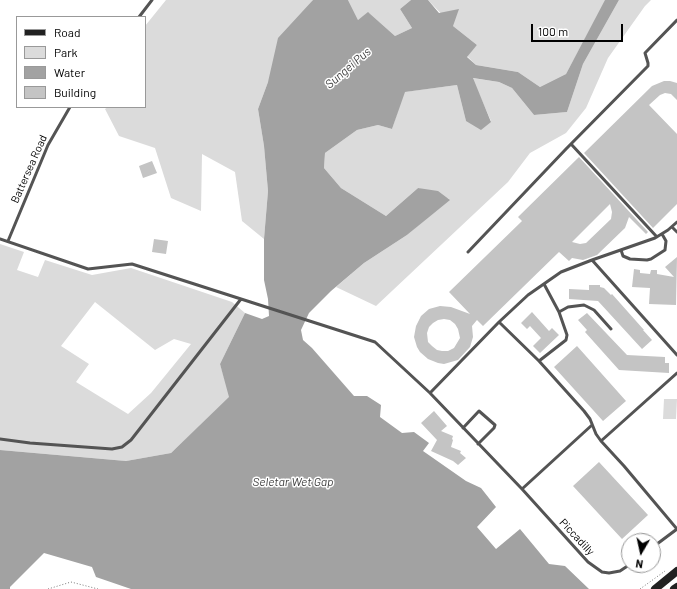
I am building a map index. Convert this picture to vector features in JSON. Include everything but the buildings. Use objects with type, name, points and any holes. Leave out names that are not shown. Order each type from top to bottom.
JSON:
[{"type":"street","points":[[655,589],[677,571]]},
{"type":"lane","points":[[140,16],[152,0]]},
{"type":"lane","points":[[468,252],[648,66],[645,53],[677,20]]},
{"type":"lane","name":"Battersea Road","points":[[8,241],[48,145],[69,108]]},
{"type":"lane","points":[[571,144],[657,237]]},
{"type":"lane","points":[[430,393],[499,322],[528,295],[561,272],[657,237],[677,222]]},
{"type":"lane","points":[[672,227],[677,232]]},
{"type":"lane","points":[[621,250],[623,256],[630,259],[651,259],[665,250],[666,241],[662,234]]},
{"type":"lane","name":"Piccadilly","points":[[0,239],[88,269],[132,264],[375,342],[430,393],[522,489],[588,562],[602,572],[621,570]]},
{"type":"lane","points":[[592,260],[677,355]]},
{"type":"lane","points":[[539,361],[566,340],[567,336],[559,312],[544,284]]},
{"type":"lane","points":[[0,439],[112,450],[122,447],[131,440],[241,299]]},
{"type":"lane","points":[[559,312],[568,307],[584,305],[594,310],[611,329]]},
{"type":"lane","points":[[499,322],[539,361],[584,411],[590,419],[601,441],[677,529],[661,541]]},
{"type":"lane","points":[[601,441],[677,373]]},
{"type":"lane","points":[[463,428],[479,411],[495,425],[494,428],[478,444]]},
{"type":"lane","points":[[522,489],[592,425]]},
{"type":"path","points":[[640,589],[664,571]]},
{"type":"path","points":[[48,589],[71,582],[98,589]]},
{"type":"green space","points":[[166,0],[313,0],[268,82],[258,109],[264,146],[268,191],[264,239],[242,221],[235,172],[202,154],[201,211],[171,198],[155,148],[119,136],[105,109],[146,108],[146,25]]},
{"type":"green space","points":[[348,0],[411,0],[400,9],[412,28],[395,36],[369,13],[358,20]]},
{"type":"green space","points":[[428,0],[606,0],[566,74],[540,87],[518,72],[476,65],[467,56],[477,45],[453,26]]},
{"type":"green space","points":[[619,0],[651,0],[645,6],[608,58],[586,108],[566,133],[530,153],[508,182],[376,306],[336,287],[364,263],[407,235],[449,199],[418,188],[386,216],[341,188],[324,168],[325,153],[357,130],[378,125],[392,129],[404,92],[457,85],[466,121],[491,121],[472,78],[499,82],[512,88],[534,115],[567,112],[583,64]]},
{"type":"green space","points":[[0,244],[24,252],[17,270],[38,277],[45,260],[92,275],[131,268],[232,302],[245,313],[220,364],[230,397],[171,453],[126,461],[0,450]],"holes":[[[95,302],[155,350],[174,339],[191,344],[151,393],[128,414],[76,382],[89,364],[61,346]]]},
{"type":"green space","points":[[664,399],[677,399],[676,419],[663,419]]},
{"type":"water","name":"Seletar Wet Gap","points":[[313,0],[348,0],[358,20],[368,12],[395,36],[412,28],[400,9],[411,0],[428,0],[439,13],[459,9],[453,26],[477,45],[467,57],[476,65],[518,72],[540,87],[566,74],[605,0],[619,0],[583,64],[567,112],[534,115],[512,88],[499,82],[473,78],[491,122],[481,130],[466,121],[457,85],[405,92],[392,129],[378,125],[357,130],[325,153],[324,168],[341,188],[386,216],[418,188],[438,191],[450,200],[407,235],[364,263],[331,291],[309,313],[301,330],[303,340],[312,348],[354,396],[367,396],[381,405],[380,417],[402,433],[414,432],[429,443],[423,451],[466,481],[481,488],[496,507],[477,527],[496,549],[520,529],[549,564],[565,566],[589,589],[131,589],[96,577],[92,567],[44,553],[10,587],[10,589],[0,589],[0,450],[126,461],[171,453],[229,397],[220,364],[245,313],[262,319],[269,316],[268,299],[264,280],[264,239],[268,191],[264,146],[258,109],[268,82],[278,38]]},
{"type":"water label","name":"Sungei Pus","points":[[348,68]]}]
